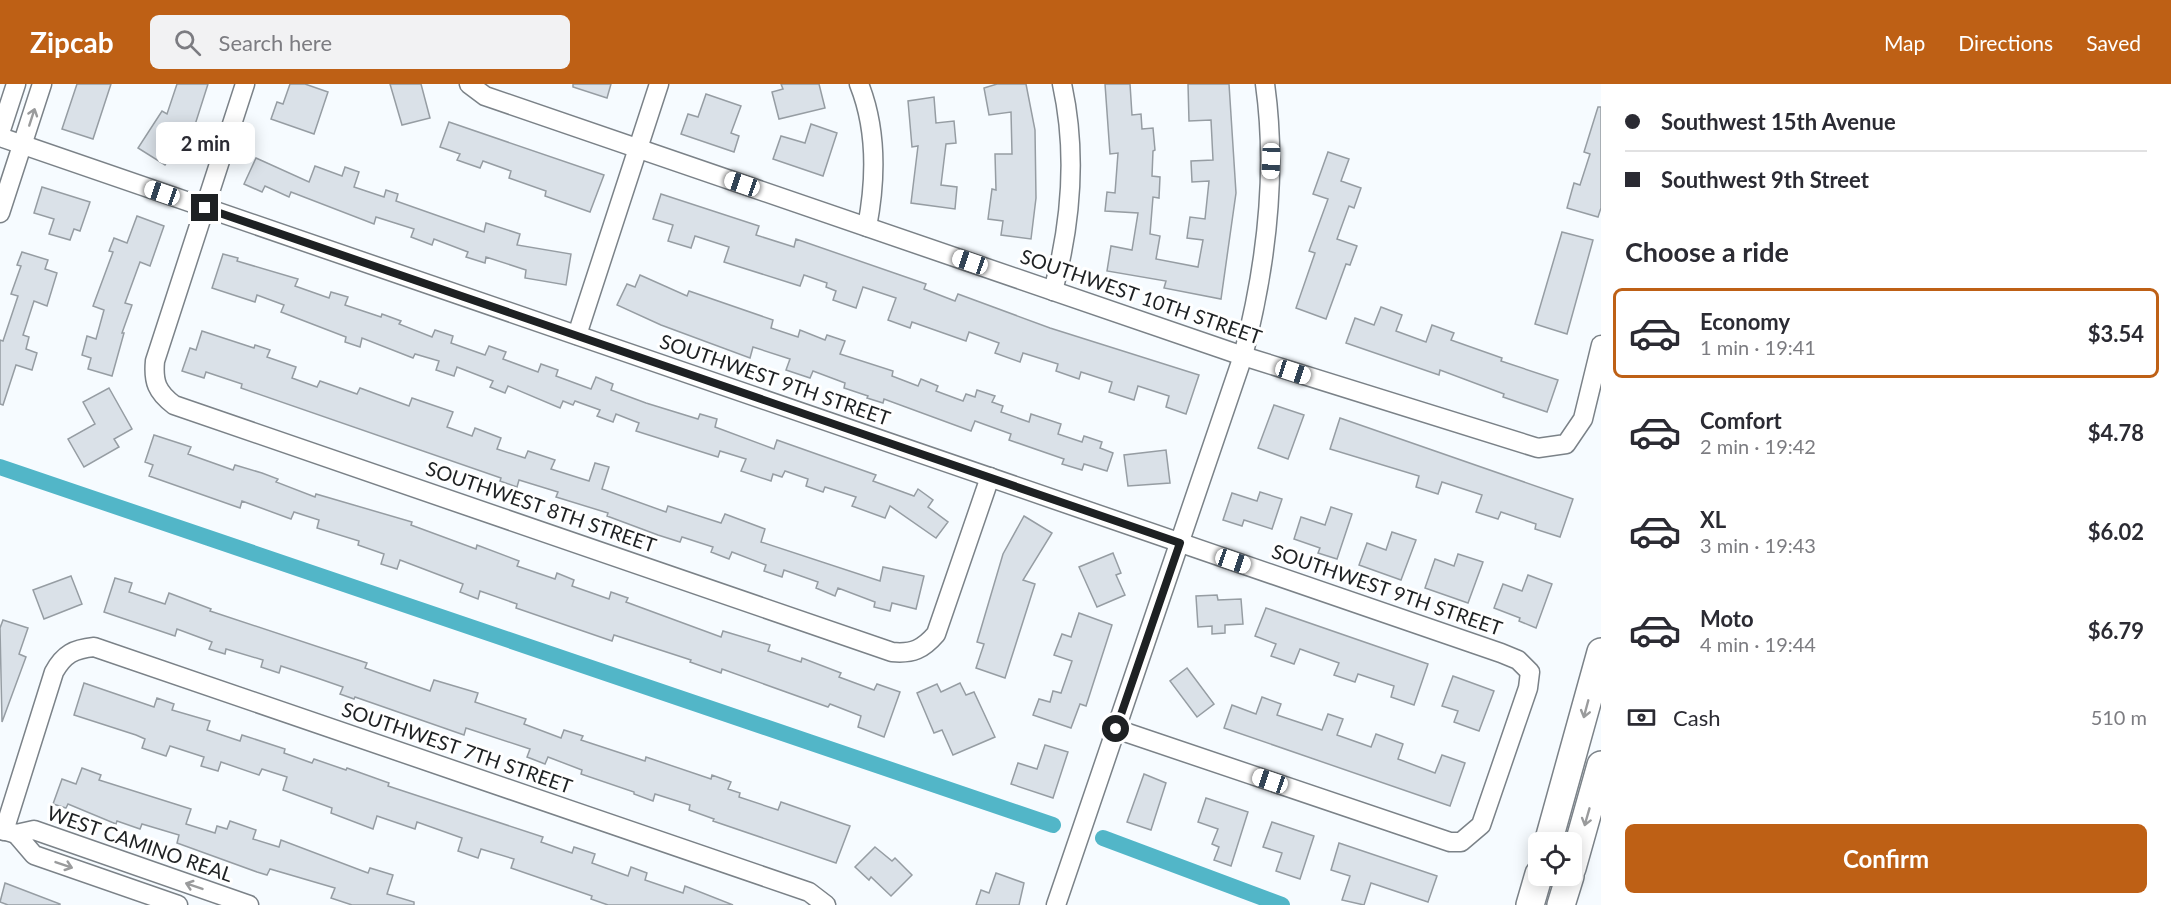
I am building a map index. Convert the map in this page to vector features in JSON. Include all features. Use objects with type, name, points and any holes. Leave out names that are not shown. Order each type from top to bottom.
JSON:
[{"type":"highway","points":[[1551,832],[1601,652]]},
{"type":"highway","points":[[1582,832],[1601,765]]},
{"type":"highway","points":[[1530,905],[1536,886]]},
{"type":"highway","points":[[1561,905],[1567,886]]},
{"type":"street","points":[[0,135],[16,84]]},
{"type":"street","points":[[0,213],[42,84]]},
{"type":"street","points":[[205,208],[245,84]]},
{"type":"street","name":"SOUTHWEST 10TH STREET","points":[[469,84],[485,96],[1243,356],[1538,448],[1566,444],[1583,419],[1601,345]]},
{"type":"street","points":[[577,336],[659,84]]},
{"type":"street","points":[[859,84],[869,120],[873,150],[873,181],[867,227]]},
{"type":"street","points":[[1053,291],[1066,231],[1070,185],[1070,139],[1062,84]]},
{"type":"street","points":[[1056,905],[1243,356],[1256,308],[1269,217],[1271,161],[1265,84]]},
{"type":"street","name":"SOUTHWEST 9TH STREET","points":[[0,135],[205,208],[1501,653],[1518,660],[1530,672],[1528,688],[1481,825],[1471,836],[1461,842],[1450,842],[1116,729]]},
{"type":"street","name":"SOUTHWEST 8TH STREET","points":[[205,208],[155,361],[153,378],[160,394],[174,405],[892,652],[909,653],[925,647],[936,634],[990,477]]},
{"type":"street","name":"SOUTHWEST 7TH STREET","points":[[7,831],[54,672],[62,658],[77,649],[94,647],[809,892],[826,905]]},
{"type":"street","name":"WEST CAMINO REAL","points":[[7,831],[34,830],[249,905]]},
{"type":"street","name":"WEST CAMINO REAL","points":[[7,831],[34,855],[178,905]]},
{"type":"building","points":[[77,84],[111,84],[93,139],[62,129]]},
{"type":"building","points":[[177,84],[208,84],[193,131],[195,132],[185,149],[178,144],[165,165],[138,148],[162,111],[167,114]]},
{"type":"building","points":[[290,84],[305,84],[328,92],[314,134],[271,119],[277,102],[283,104]]},
{"type":"building","points":[[390,84],[421,84],[430,118],[402,125]]},
{"type":"building","points":[[573,84],[611,84],[607,98],[573,87]]},
{"type":"building","points":[[781,84],[819,84],[825,108],[779,119],[772,92],[783,89]]},
{"type":"building","points":[[997,84],[1026,84],[1035,130],[1036,198],[1031,239],[1001,235],[1003,221],[988,219],[992,189],[996,190],[995,154],[1012,154],[1011,112],[989,115],[984,88]]},
{"type":"building","points":[[1105,84],[1130,84],[1132,115],[1141,114],[1142,129],[1153,128],[1155,150],[1153,151],[1152,176],[1160,177],[1159,198],[1153,197],[1150,234],[1160,236],[1156,259],[1198,267],[1203,240],[1187,238],[1190,217],[1205,219],[1209,181],[1192,182],[1191,161],[1213,160],[1211,120],[1189,121],[1188,84],[1229,84],[1236,193],[1221,299],[1164,288],[1166,281],[1107,271],[1111,246],[1132,250],[1138,213],[1105,211],[1107,192],[1115,193],[1118,153],[1110,154]]},
{"type":"building","points":[[706,94],[741,106],[731,133],[739,136],[734,152],[681,134],[688,114],[698,117]]},
{"type":"building","points":[[934,97],[936,123],[954,121],[956,143],[946,144],[941,185],[957,187],[955,209],[911,203],[918,146],[912,147],[908,101]]},
{"type":"building","points":[[1598,107],[1601,107],[1601,208],[1598,217],[1567,208],[1574,183],[1580,185],[1590,154],[1584,152]]},
{"type":"building","points":[[449,122],[604,175],[590,212],[545,196],[546,191],[509,178],[511,171],[483,161],[480,168],[457,160],[460,154],[440,147]]},
{"type":"building","points":[[811,124],[837,133],[823,176],[773,159],[781,136],[805,143]]},
{"type":"building","points":[[1328,152],[1349,159],[1341,181],[1361,188],[1354,208],[1349,206],[1337,239],[1357,246],[1350,265],[1346,264],[1326,319],[1296,308],[1315,253],[1309,251],[1328,199],[1313,194]]},
{"type":"building","points":[[256,158],[309,182],[315,166],[342,176],[345,167],[359,172],[354,187],[384,197],[386,190],[398,194],[396,201],[484,232],[486,223],[520,234],[517,245],[571,254],[566,285],[525,278],[526,270],[486,257],[485,263],[466,257],[468,252],[434,239],[432,245],[411,237],[414,229],[376,217],[374,224],[291,192],[289,197],[265,186],[262,192],[244,184]]},
{"type":"building","points":[[42,187],[90,202],[80,231],[74,229],[70,240],[49,234],[54,219],[34,213]]},
{"type":"building","points":[[661,194],[759,226],[756,235],[794,247],[796,239],[926,284],[924,289],[955,301],[958,294],[1050,328],[1199,375],[1186,414],[1166,407],[1169,396],[1138,386],[1134,400],[1109,392],[1112,382],[1081,372],[1079,379],[1056,371],[1058,364],[1023,353],[1020,362],[995,353],[999,343],[969,332],[966,341],[912,322],[910,328],[888,320],[896,298],[863,287],[856,308],[833,300],[836,291],[826,287],[827,283],[804,275],[800,286],[724,262],[729,247],[695,236],[691,248],[668,241],[673,225],[653,219]]},
{"type":"building","points":[[137,216],[164,226],[150,266],[140,262],[125,303],[132,305],[122,333],[124,333],[112,376],[88,369],[91,358],[82,355],[87,336],[96,339],[104,310],[93,306],[113,252],[109,251],[114,238],[127,243]]},
{"type":"building","points":[[1562,232],[1593,240],[1567,334],[1535,324]]},
{"type":"building","points":[[22,252],[48,260],[45,269],[57,273],[47,306],[34,301],[23,335],[29,337],[26,349],[37,353],[32,370],[16,365],[3,405],[0,404],[0,340],[3,341],[18,296],[11,294],[21,266],[17,265]]},
{"type":"building","points":[[223,254],[238,258],[237,261],[298,279],[295,286],[329,298],[331,292],[348,297],[345,305],[381,317],[382,314],[401,321],[399,324],[432,337],[435,330],[453,336],[451,343],[485,355],[489,346],[506,352],[503,359],[538,372],[541,364],[558,370],[556,376],[591,389],[596,377],[613,384],[611,390],[646,403],[698,419],[700,414],[717,419],[715,427],[774,449],[777,440],[876,475],[873,481],[914,496],[918,489],[933,500],[928,507],[948,522],[936,538],[890,506],[885,518],[852,506],[856,497],[825,487],[823,492],[806,486],[808,479],[785,471],[782,477],[773,474],[771,481],[741,471],[746,459],[720,451],[718,457],[636,431],[639,423],[616,414],[613,422],[597,416],[600,410],[575,401],[573,405],[563,401],[560,408],[508,386],[505,393],[490,387],[493,381],[457,367],[454,376],[436,370],[439,361],[415,354],[413,358],[362,338],[360,347],[345,342],[346,337],[281,312],[284,305],[257,295],[255,302],[212,288]]},
{"type":"building","points":[[640,275],[687,296],[689,291],[773,320],[771,328],[798,337],[800,330],[825,340],[827,335],[845,341],[840,354],[893,371],[892,376],[918,386],[921,379],[938,386],[936,391],[963,401],[966,394],[975,397],[977,390],[995,396],[992,402],[1003,406],[1001,412],[1029,422],[1031,414],[1061,424],[1058,434],[1082,442],[1084,436],[1102,442],[1100,448],[1113,453],[1107,471],[1084,464],[1082,470],[1062,464],[1064,459],[1009,440],[1011,434],[975,421],[971,431],[884,399],[883,403],[867,398],[868,396],[844,388],[845,383],[813,371],[810,378],[786,370],[790,359],[753,347],[750,358],[661,325],[617,305],[627,284],[635,287]]},
{"type":"building","points":[[1381,307],[1402,315],[1396,331],[1426,342],[1432,325],[1454,333],[1451,340],[1502,358],[1501,361],[1558,380],[1547,412],[1503,397],[1504,394],[1440,370],[1439,375],[1346,343],[1355,318],[1374,325]]},
{"type":"building","points":[[202,331],[254,348],[255,345],[270,350],[267,357],[296,367],[292,378],[317,387],[320,381],[357,394],[360,388],[409,406],[412,398],[453,412],[447,427],[472,436],[475,428],[501,438],[497,449],[525,458],[528,451],[555,460],[551,469],[589,481],[595,463],[609,467],[602,489],[666,512],[668,506],[721,523],[725,514],[765,529],[761,542],[880,581],[883,567],[924,576],[916,609],[892,603],[890,611],[874,607],[875,602],[838,588],[835,596],[816,588],[818,582],[784,570],[782,577],[764,571],[766,565],[732,552],[729,559],[711,552],[713,547],[682,537],[680,542],[658,535],[607,516],[608,513],[556,497],[558,492],[519,480],[517,487],[500,481],[501,478],[241,388],[242,384],[206,372],[204,378],[182,371],[190,348],[196,350]]},
{"type":"building","points":[[109,388],[132,429],[114,439],[119,447],[84,467],[68,439],[95,424],[83,402]]},
{"type":"building","points":[[1274,405],[1304,415],[1288,459],[1258,448]]},
{"type":"building","points":[[1340,418],[1573,499],[1560,537],[1535,529],[1536,524],[1501,512],[1498,519],[1476,512],[1482,495],[1442,482],[1438,494],[1416,487],[1419,476],[1330,449]]},
{"type":"building","points":[[154,435],[191,447],[188,454],[233,470],[235,465],[278,479],[276,482],[315,497],[316,494],[412,522],[411,525],[476,549],[477,545],[519,561],[517,566],[555,579],[557,573],[574,580],[572,586],[609,599],[611,592],[628,598],[626,602],[721,637],[723,631],[770,645],[768,651],[801,662],[802,658],[841,673],[839,677],[874,690],[877,684],[900,692],[884,737],[858,727],[861,716],[830,704],[828,707],[722,669],[721,673],[690,662],[691,660],[614,635],[612,641],[516,608],[517,604],[480,591],[478,599],[460,592],[463,584],[400,560],[397,569],[381,564],[384,554],[358,545],[359,541],[317,528],[319,520],[294,512],[291,519],[242,501],[240,508],[149,476],[153,465],[145,462]]},
{"type":"building","points":[[1166,450],[1170,483],[1128,486],[1124,455]]},
{"type":"building","points":[[1260,492],[1282,499],[1272,529],[1244,520],[1242,526],[1223,520],[1232,493],[1257,501]]},
{"type":"building","points":[[1331,507],[1352,514],[1337,559],[1318,553],[1320,548],[1294,539],[1301,517],[1325,525]]},
{"type":"building","points":[[1024,516],[1052,533],[1023,580],[1035,584],[1005,678],[976,668],[984,644],[977,642],[1003,554]]},
{"type":"building","points":[[1392,532],[1416,540],[1401,580],[1359,565],[1367,543],[1386,550]]},
{"type":"building","points":[[1113,553],[1121,573],[1116,575],[1125,595],[1097,607],[1079,567]]},
{"type":"building","points":[[1458,554],[1483,562],[1468,603],[1425,588],[1435,559],[1454,566]]},
{"type":"building","points":[[1528,575],[1552,584],[1536,628],[1519,621],[1520,618],[1494,608],[1503,584],[1522,591]]},
{"type":"building","points":[[71,576],[82,604],[44,619],[33,590]]},
{"type":"building","points":[[115,578],[132,583],[129,592],[165,604],[169,593],[211,609],[210,611],[367,663],[365,668],[430,691],[434,680],[478,693],[475,702],[526,719],[524,724],[561,738],[564,730],[583,736],[581,740],[645,761],[646,757],[711,779],[712,775],[731,782],[728,789],[740,793],[739,797],[778,810],[781,802],[850,826],[836,863],[713,821],[714,819],[689,810],[690,805],[655,794],[653,801],[581,774],[582,770],[548,757],[545,764],[527,757],[530,749],[466,728],[464,735],[355,697],[354,699],[340,694],[343,687],[317,678],[281,666],[279,673],[261,667],[263,660],[226,649],[225,654],[209,649],[212,642],[177,629],[175,636],[104,612]]},
{"type":"building","points":[[1217,595],[1218,600],[1241,599],[1243,624],[1225,625],[1225,633],[1212,634],[1212,626],[1198,627],[1196,596]]},
{"type":"building","points":[[1266,608],[1428,664],[1414,705],[1391,697],[1394,686],[1358,674],[1355,682],[1334,675],[1339,663],[1300,649],[1294,664],[1271,656],[1276,644],[1255,636]]},
{"type":"building","points":[[1079,613],[1112,625],[1086,706],[1080,704],[1071,728],[1033,715],[1039,699],[1050,702],[1053,691],[1061,693],[1072,661],[1054,655],[1062,634],[1071,637]]},
{"type":"building","points":[[3,620],[28,628],[19,654],[26,657],[2,722],[0,628]]},
{"type":"building","points":[[1187,668],[1214,704],[1197,717],[1170,681]]},
{"type":"building","points":[[1453,676],[1494,691],[1479,731],[1454,722],[1458,711],[1442,706]]},
{"type":"building","points":[[84,683],[154,707],[157,698],[174,704],[172,710],[210,721],[207,730],[240,741],[242,735],[285,749],[284,753],[312,763],[314,759],[346,770],[347,768],[389,783],[388,786],[543,837],[541,842],[572,853],[574,847],[595,854],[592,863],[628,876],[631,867],[647,873],[645,880],[683,893],[685,886],[733,905],[608,905],[591,899],[592,896],[511,868],[514,859],[481,849],[478,858],[458,851],[462,838],[417,822],[415,829],[377,816],[373,829],[331,813],[332,808],[283,790],[287,777],[262,769],[259,775],[221,762],[218,771],[201,766],[204,757],[170,746],[166,756],[142,748],[145,739],[74,715]]},
{"type":"building","points":[[960,683],[966,695],[974,692],[995,737],[953,755],[942,730],[934,733],[917,693],[937,684],[941,692]]},
{"type":"building","points":[[1262,697],[1281,704],[1277,715],[1322,730],[1328,714],[1343,719],[1337,735],[1371,747],[1376,734],[1403,744],[1398,759],[1435,773],[1442,755],[1465,763],[1450,806],[1224,728],[1232,705],[1256,714]]},
{"type":"building","points":[[1045,745],[1068,752],[1053,798],[1011,784],[1018,763],[1037,769]]},
{"type":"building","points":[[82,768],[101,775],[99,780],[191,809],[186,824],[215,833],[217,826],[227,829],[230,821],[256,830],[253,839],[279,847],[281,840],[368,873],[370,868],[393,875],[387,894],[414,902],[414,905],[352,905],[331,898],[335,888],[270,869],[267,875],[257,872],[177,843],[179,835],[142,824],[140,829],[117,821],[116,824],[68,804],[66,808],[53,804],[62,779],[76,784]]},
{"type":"building","points":[[1144,774],[1166,783],[1151,830],[1127,822]]},
{"type":"building","points":[[1206,798],[1248,812],[1231,866],[1214,860],[1219,847],[1212,844],[1218,829],[1198,822]]},
{"type":"building","points":[[1272,822],[1314,836],[1300,879],[1276,871],[1282,853],[1263,847]]},
{"type":"building","points":[[1339,843],[1437,876],[1428,902],[1371,883],[1364,905],[1342,900],[1350,876],[1331,870]]},
{"type":"building","points":[[875,847],[892,861],[895,858],[912,875],[891,896],[871,877],[869,880],[855,867]]},
{"type":"building","points":[[996,873],[1024,883],[1019,905],[976,905],[981,890],[989,893]]},
{"type":"building","points":[[5,883],[60,905],[8,905],[0,902]]},
{"type":"waterway","points":[[0,467],[1053,825]]},
{"type":"waterway","points":[[1103,838],[1282,905]]},
{"type":"route","points":[[205,208],[1180,543],[1116,729]]}]
